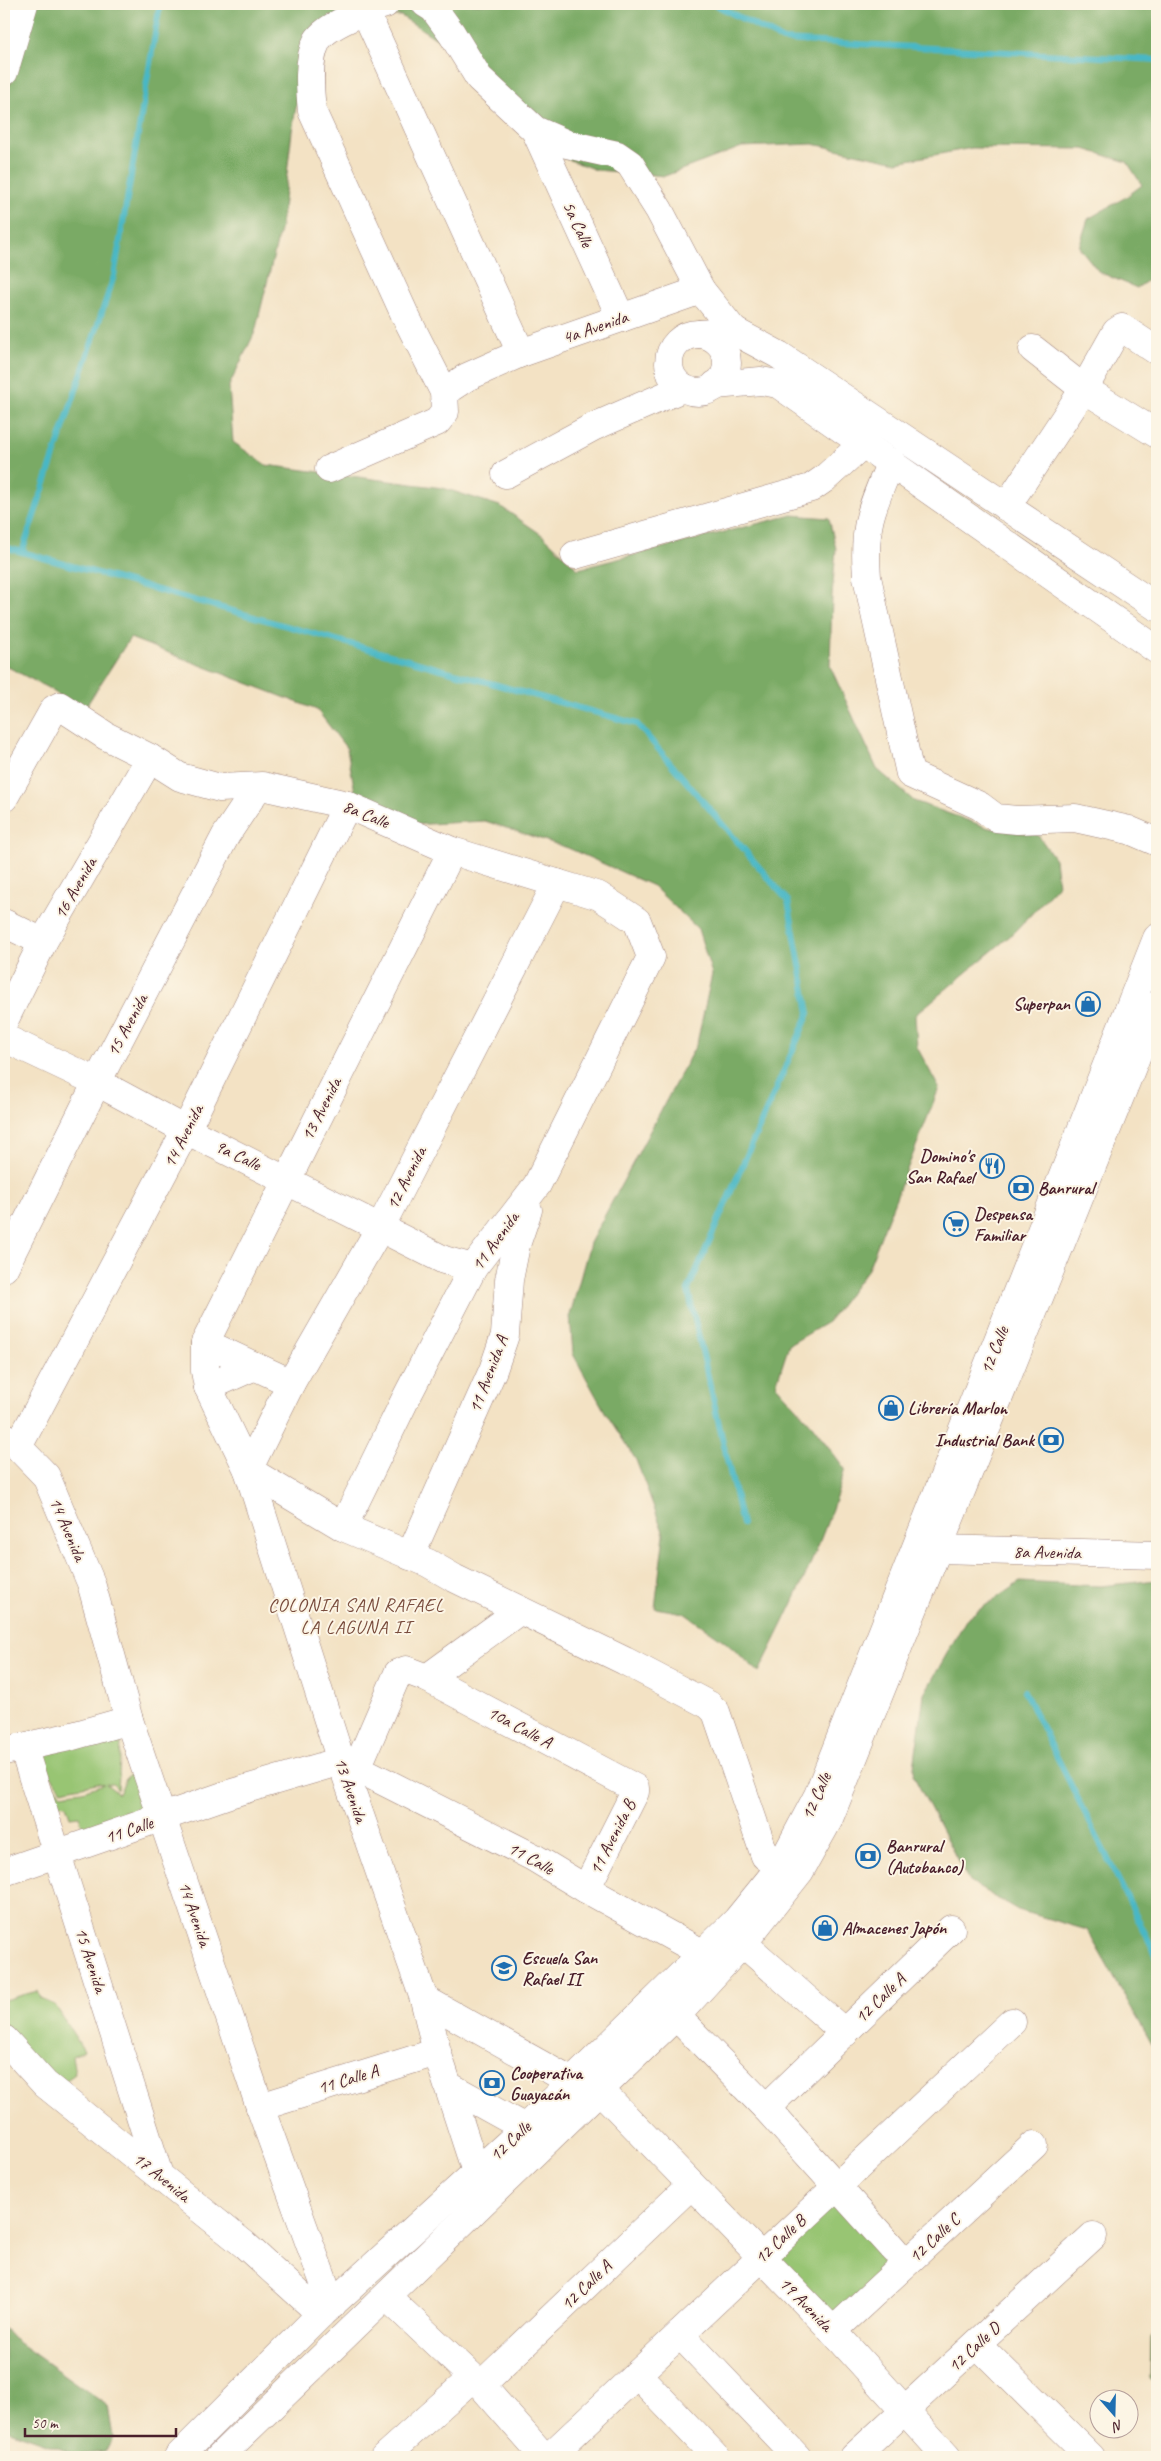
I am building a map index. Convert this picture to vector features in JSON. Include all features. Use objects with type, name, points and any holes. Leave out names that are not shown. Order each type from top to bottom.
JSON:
[{"type":"street","points":[[4,72],[24,4]]},
{"type":"street","name":"5a Calle","points":[[426,4],[434,9],[443,21],[479,78],[535,130],[567,144],[618,155],[630,164],[659,210],[701,290]]},
{"type":"street","points":[[329,469],[437,422],[445,412],[444,392],[313,118],[311,76],[313,52],[316,41],[322,34],[375,7],[521,353]]},
{"type":"street","name":"5a Calle","points":[[535,130],[621,318]]},
{"type":"street","points":[[701,290],[734,331],[780,355],[1006,506],[1153,597]]},
{"type":"street","name":"4a Avenida","points":[[444,392],[467,377],[521,353],[701,290]]},
{"type":"street","points":[[1006,506],[1084,390],[1116,332],[1122,328],[1157,351]]},
{"type":"street","points":[[734,331],[684,337],[672,350],[669,358],[671,375],[683,388],[700,392],[715,386],[761,380],[778,384],[1157,650]]},
{"type":"street","points":[[700,334],[714,339],[724,351],[726,358],[725,372],[715,386]]},
{"type":"street","points":[[1033,349],[1084,390],[1157,434]]},
{"type":"street","points":[[506,474],[593,427],[683,388]]},
{"type":"street","points":[[575,555],[811,488],[824,479],[864,443]]},
{"type":"street","points":[[891,462],[869,515],[865,548],[867,577],[910,774],[980,806],[996,818],[1017,820],[1076,818],[1128,830],[1157,842]]},
{"type":"street","name":"8a Calle","points":[[4,798],[54,709],[60,706],[106,736],[150,758],[180,777],[220,788],[258,787],[347,805],[452,851],[599,896],[637,921],[650,957]]},
{"type":"street","name":"16 Avenida","points":[[4,1021],[43,942],[150,758]]},
{"type":"street","name":"15 Avenida","points":[[4,1268],[97,1082],[226,835],[258,787]]},
{"type":"street","name":"14 Avenida","points":[[327,2310],[129,1720],[87,1574],[46,1476],[11,1442],[186,1130],[347,805]]},
{"type":"street","name":"13 Avenida","points":[[452,851],[205,1343],[207,1379],[248,1470],[349,1764],[424,2000],[437,2052],[450,2086],[476,2172],[494,2192]]},
{"type":"street","name":"12 Avenida","points":[[248,1470],[291,1383],[381,1226],[557,883]]},
{"type":"street","points":[[4,923],[43,942]]},
{"type":"street","name":"12 Calle","points":[[178,2457],[327,2310],[525,2128],[572,2082],[737,1920],[780,1867],[818,1795],[1157,938]]},
{"type":"street","name":"11 Avenida","points":[[343,1527],[404,1400],[473,1268],[537,1185],[650,957]]},
{"type":"street","name":"12 Calle","points":[[219,2457],[676,2016],[743,1943],[802,1868],[828,1821],[1157,1005]]},
{"type":"street","name":"9a Calle","points":[[4,1038],[97,1082],[186,1130],[381,1226],[444,1260],[473,1268]]},
{"type":"street","name":"11 Avenida A","points":[[410,1556],[493,1370],[505,1334],[509,1280],[516,1245],[537,1185]]},
{"type":"street","points":[[205,1343],[291,1383]]},
{"type":"street","points":[[207,1379],[255,1366]]},
{"type":"street","points":[[248,1470],[343,1527],[410,1556],[519,1611],[625,1661],[709,1705],[716,1712],[765,1856],[780,1867]]},
{"type":"street","name":"8a Avenida","points":[[938,1549],[1157,1555]]},
{"type":"street","points":[[349,1764],[398,1673],[417,1674],[519,1611]]},
{"type":"street","name":"10a Calle A","points":[[417,1674],[632,1785]]},
{"type":"street","points":[[13,1749],[69,1737],[129,1720]]},
{"type":"street","name":"15 Avenida","points":[[13,1749],[58,1854],[159,2174]]},
{"type":"street","name":"11 Calle","points":[[4,1872],[229,1794],[349,1764],[533,1857],[586,1889],[702,1953]]},
{"type":"street","name":"11 Avenida B","points":[[586,1889],[635,1792],[632,1785]]},
{"type":"street","name":"12 Calle A","points":[[766,2108],[951,1929]]},
{"type":"street","points":[[743,1943],[845,2033]]},
{"type":"street","points":[[424,2000],[572,2082]]},
{"type":"street","points":[[676,2016],[766,2108],[894,2250]]},
{"type":"street","name":"12 Calle B","points":[[549,2457],[1012,2022]]},
{"type":"street","name":"17 Avenida","points":[[4,2039],[45,2084],[327,2310]]},
{"type":"street","name":"11 Calle A","points":[[260,2106],[437,2052]]},
{"type":"street","points":[[450,2086],[525,2128]]},
{"type":"street","name":"19 Avenida","points":[[599,2089],[760,2258],[833,2331],[904,2412],[947,2457]]},
{"type":"street","name":"12 Calle C","points":[[833,2331],[1034,2145]]},
{"type":"street","name":"12 Calle A","points":[[384,2457],[477,2381],[692,2185]]},
{"type":"street","name":"12 Calle D","points":[[854,2457],[1093,2236]]},
{"type":"street","points":[[387,2296],[477,2381],[544,2457]]},
{"type":"street","points":[[680,2334],[797,2457]]},
{"type":"street","points":[[977,2344],[1091,2457]]},
{"type":"street","points":[[637,2374],[716,2457]]},
{"type":"green space","points":[[4,4],[1157,4],[1157,274],[1137,288],[1099,272],[1079,247],[1088,219],[1126,197],[1142,185],[1127,162],[1084,149],[972,148],[897,162],[813,144],[742,147],[665,176],[596,170],[554,154],[457,52],[401,16],[349,14],[307,43],[292,131],[281,226],[255,332],[229,386],[233,442],[266,465],[443,488],[500,506],[545,537],[578,569],[792,515],[829,518],[836,549],[832,596],[830,666],[877,769],[914,801],[989,828],[1038,835],[1055,859],[1058,885],[1016,931],[915,1015],[917,1047],[939,1088],[868,1269],[828,1322],[789,1345],[776,1385],[812,1425],[845,1469],[818,1547],[759,1672],[724,1641],[684,1613],[655,1608],[664,1534],[636,1460],[605,1412],[573,1354],[570,1315],[590,1243],[697,1043],[712,974],[698,929],[653,886],[568,848],[485,821],[410,825],[356,797],[347,749],[317,710],[130,638],[83,711],[48,688],[4,665]]},
{"type":"green space","points":[[1157,1580],[1157,2053],[1087,1930],[1018,1910],[969,1882],[913,1775],[924,1694],[967,1618],[1020,1582],[1100,1586]]},
{"type":"green space","points":[[122,1728],[118,1790],[113,1784],[106,1784],[119,1794],[126,1778],[136,1770],[164,1786],[141,1814],[137,1810],[133,1816],[92,1832],[83,1828],[79,1816],[70,1817],[66,1805],[55,1804],[33,1759],[61,1794],[82,1791],[104,1784],[97,1783],[62,1790],[37,1757]]},
{"type":"green space","points":[[38,1991],[41,1999],[55,2005],[84,2051],[72,2056],[75,2074],[58,2086],[4,2037],[4,2000]]},
{"type":"green space","points":[[832,2203],[894,2266],[833,2326],[771,2261]]},
{"type":"green space","points":[[4,2328],[16,2341],[108,2406],[113,2437],[105,2452],[78,2455],[4,2429]]},
{"type":"green space","points":[[1157,2333],[1157,2385],[1150,2379],[1151,2337]]},
{"type":"waterway","points":[[22,552],[114,276],[160,4]]},
{"type":"waterway","points":[[714,4],[783,40],[1157,60]]},
{"type":"waterway","points":[[4,547],[637,724],[788,901],[809,1013],[688,1290],[742,1524]]},
{"type":"waterway","points":[[1024,1691],[1157,1957]]},
{"type":"place","name":"Superpan","points":[[1088,1004]]},
{"type":"place","name":"Domino's San Rafael","points":[[992,1166]]},
{"type":"place","name":"Banrural","points":[[1021,1188]]},
{"type":"place","name":"Despensa Familiar","points":[[956,1224]]},
{"type":"place","name":"Librería Marlon","points":[[891,1408]]},
{"type":"place","name":"Industrial Bank","points":[[1051,1440]]},
{"type":"place","name":"Banrural (Autobanco)","points":[[868,1856]]},
{"type":"place","name":"Almacenes Japón","points":[[825,1928]]},
{"type":"place","name":"Escuela San Rafael II","points":[[504,1968]]},
{"type":"place","name":"Cooperativa Guayacán","points":[[492,2083]]},
{"type":"district","name":"COLONIA SAN RAFAEL LA LAGUNA II","points":[[356,1616]]}]
